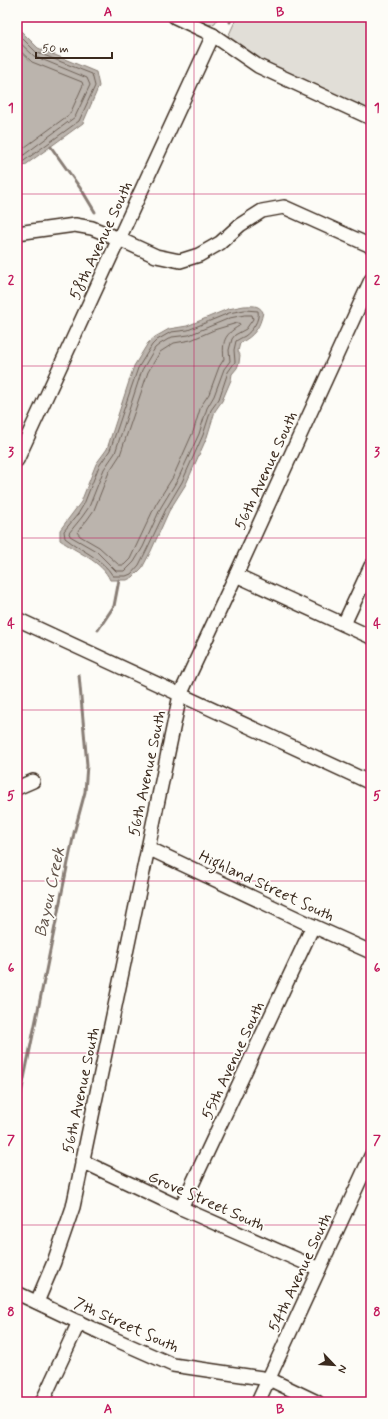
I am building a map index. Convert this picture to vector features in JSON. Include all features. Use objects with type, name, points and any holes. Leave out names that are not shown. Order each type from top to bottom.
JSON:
[{"type":"street","points":[[175,17],[213,35],[258,66],[371,118]]},
{"type":"street","name":"58th Avenue South","points":[[17,460],[213,35]]},
{"type":"street","points":[[17,233],[75,225],[92,228],[119,238],[156,256],[180,260],[198,256],[215,246],[240,224],[262,211],[284,208],[371,246]]},
{"type":"street","name":"56th Avenue South","points":[[37,1302],[54,1262],[72,1207],[180,695],[371,280]]},
{"type":"street","points":[[344,624],[371,566]]},
{"type":"street","points":[[236,575],[371,637]]},
{"type":"street","points":[[17,620],[371,783]]},
{"type":"street","points":[[17,788],[33,781]]},
{"type":"street","name":"Highland Street South","points":[[148,848],[371,952]]},
{"type":"street","name":"55th Avenue South","points":[[181,1208],[313,926]]},
{"type":"street","name":"54th Avenue South","points":[[258,1402],[371,1156]]},
{"type":"street","name":"Grove Street South","points":[[82,1161],[181,1208],[319,1269]]},
{"type":"street","name":"7th Street South","points":[[17,1293],[173,1365],[269,1379],[317,1402]]},
{"type":"street","points":[[42,1402],[79,1322]]},
{"type":"shaded area","points":[[193,17],[218,17],[215,23],[209,25]]},
{"type":"shaded area","points":[[237,17],[371,17],[371,111],[261,61],[227,39]]},
{"type":"water","points":[[17,27],[38,48],[96,72],[99,86],[83,123],[17,171]]},
{"type":"water","points":[[244,306],[255,306],[261,309],[263,312],[260,323],[253,334],[240,343],[238,351],[240,355],[239,363],[232,374],[222,401],[215,411],[207,437],[186,484],[169,511],[142,568],[133,577],[127,580],[110,580],[101,567],[95,562],[60,540],[60,530],[81,502],[96,464],[107,449],[134,366],[148,343],[169,329],[187,326],[228,309]]},
{"type":"waterway","points":[[230,22],[232,17]]},
{"type":"waterway","name":"Bayou Creek","points":[[51,147],[83,192],[95,212]]},
{"type":"waterway","name":"Bayou Creek","points":[[98,630],[114,606],[119,580]]},
{"type":"waterway","name":"Bayou Creek","points":[[17,1113],[74,833],[85,792],[87,765],[79,675]]}]
